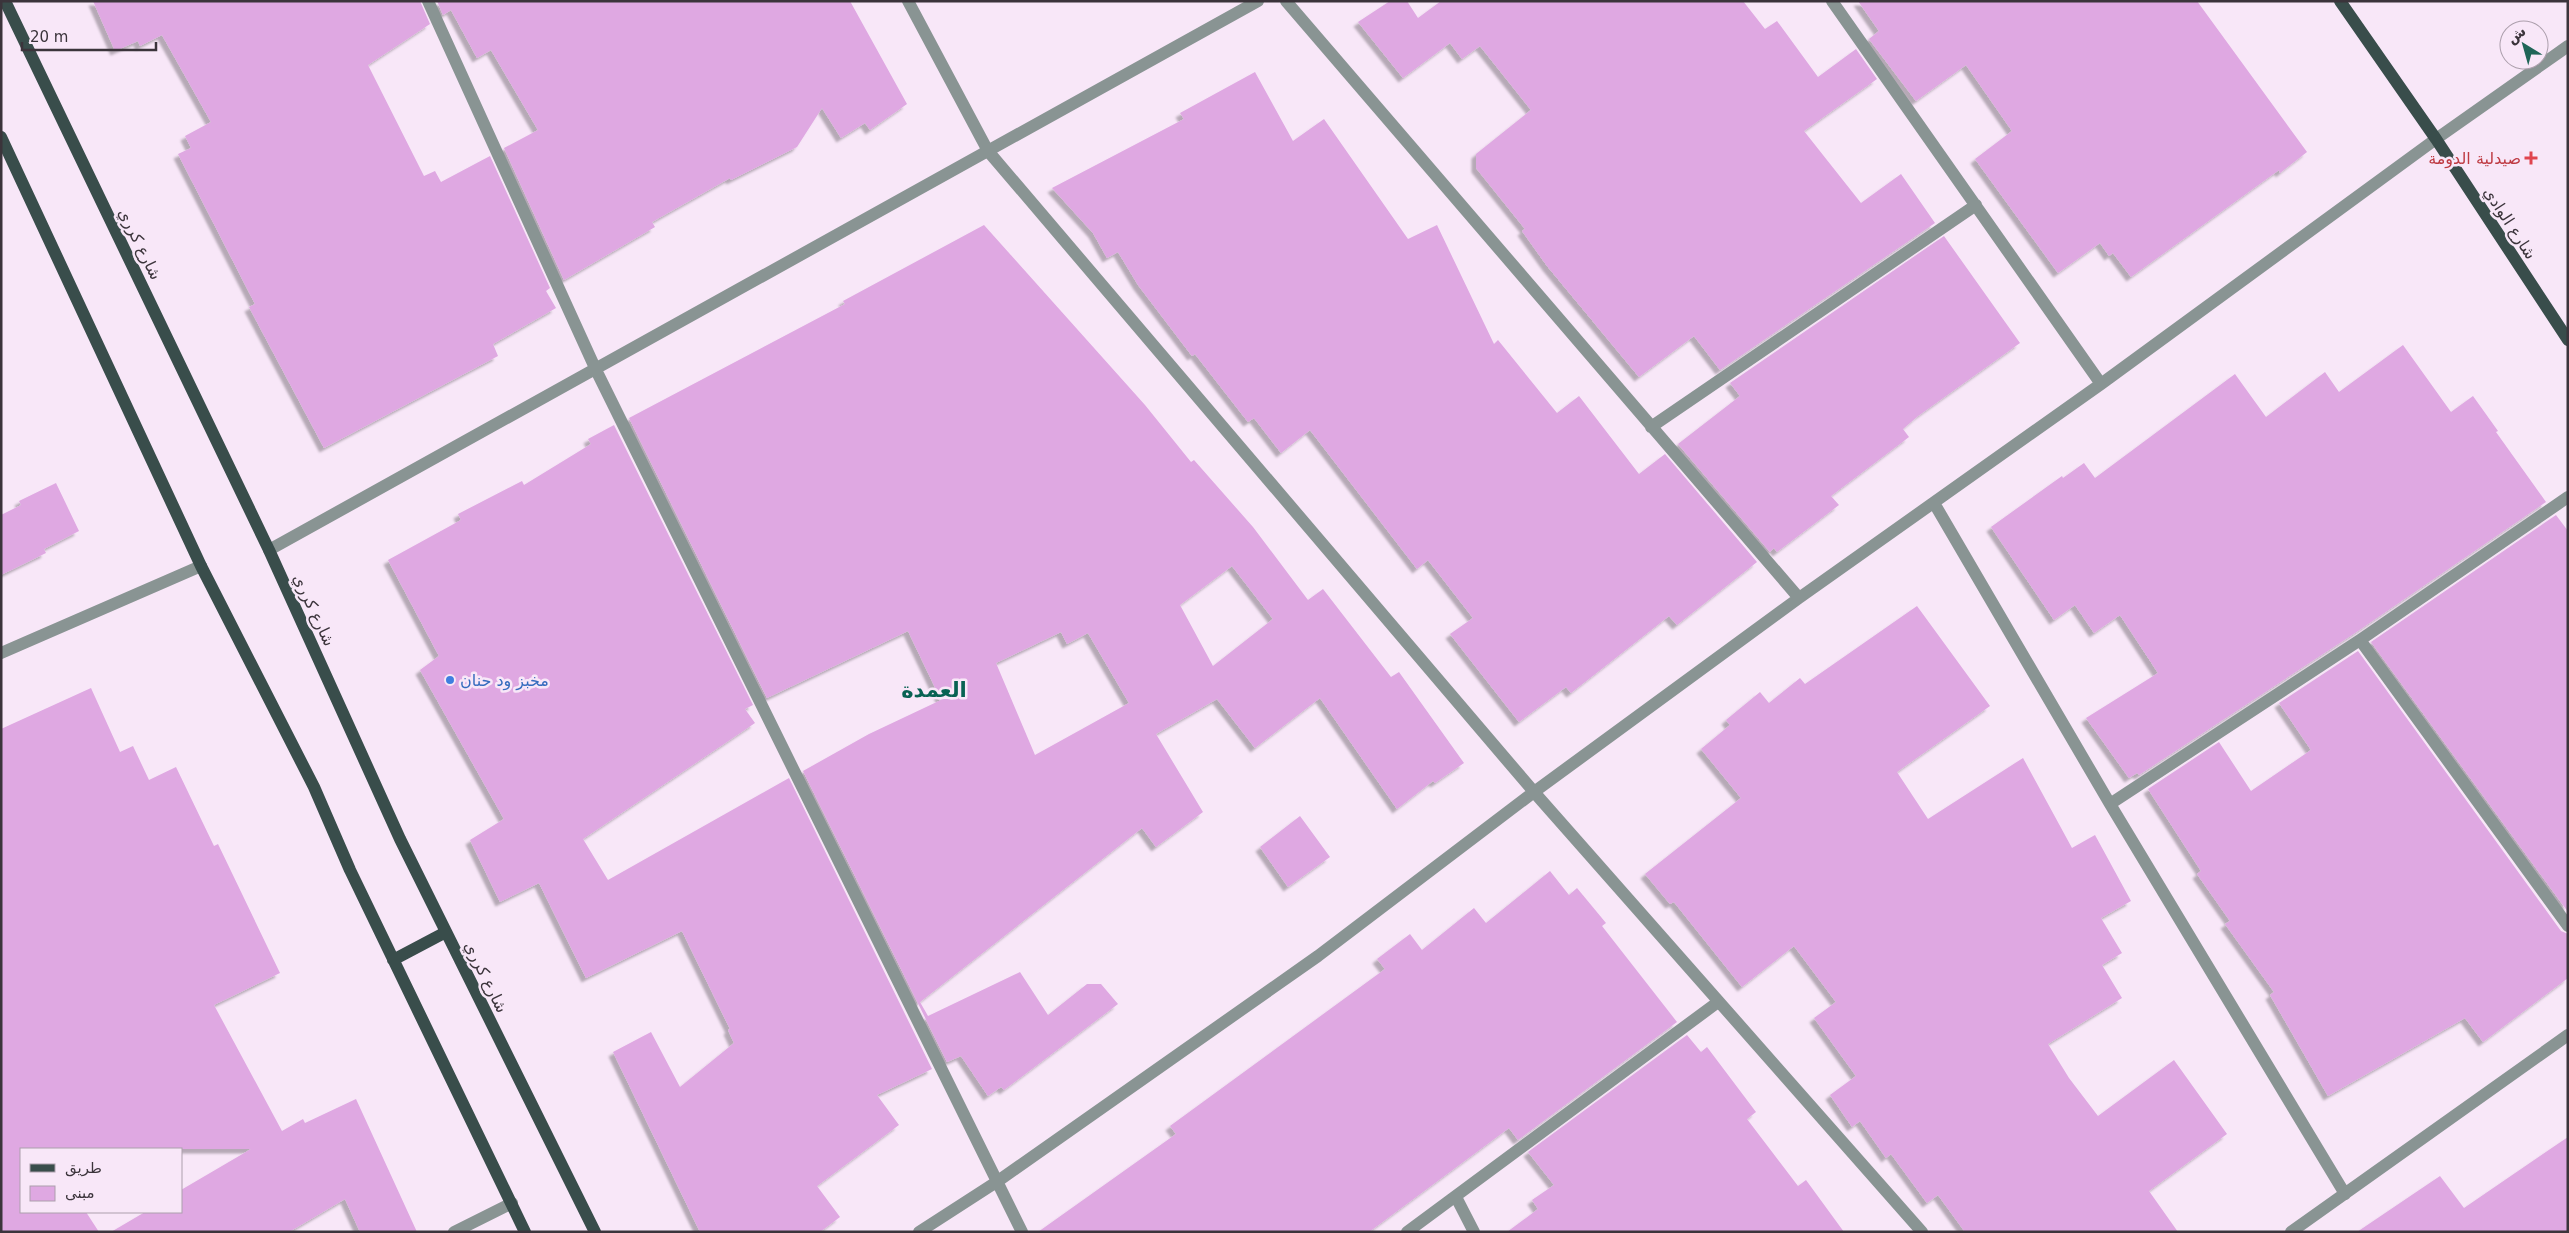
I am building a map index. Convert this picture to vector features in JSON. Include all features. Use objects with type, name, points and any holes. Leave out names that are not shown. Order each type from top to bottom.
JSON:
[{"type":"main road","name":"شارع كرري","points":[[5,1],[269,550],[400,839],[595,1232]]},
{"type":"main road","name":"شارع الوادي","points":[[2340,1],[2436,139],[2568,340]]},
{"type":"main road","points":[[1,137],[201,566],[314,787],[350,870],[526,1232]]},
{"type":"main road","points":[[393,960],[446,932]]},
{"type":"main road","points":[[587,1216],[607,1232]]},
{"type":"street","points":[[428,1],[596,370],[1022,1232]]},
{"type":"street","points":[[908,1],[988,151],[1534,792],[1922,1232]]},
{"type":"street","points":[[269,550],[1258,1]]},
{"type":"street","points":[[1286,1],[1799,598]]},
{"type":"street","points":[[1832,1],[2101,384]]},
{"type":"street","points":[[919,1232],[998,1181],[1318,956],[1534,792],[1799,598],[2101,384],[2436,139],[2568,46]]},
{"type":"street","points":[[1651,427],[1976,205]]},
{"type":"street","points":[[2110,804],[2360,640],[2568,496]]},
{"type":"street","points":[[1934,503],[2110,804],[2344,1194]]},
{"type":"street","points":[[1,653],[201,566]]},
{"type":"street","points":[[2360,640],[2568,926]]},
{"type":"street","points":[[1407,1232],[1718,1002]]},
{"type":"street","points":[[2291,1232],[2568,1035]]},
{"type":"street","points":[[1456,1197],[1474,1232]]},
{"type":"street","points":[[454,1232],[512,1203]]},
{"type":"building","points":[[93,1],[420,1],[430,24],[368,65],[424,176],[435,171],[441,182],[490,156],[550,288],[546,291],[556,308],[493,344],[498,356],[324,448],[249,307],[255,304],[178,154],[191,148],[185,136],[211,122],[162,35],[140,46],[138,41],[115,51]]},
{"type":"building","points":[[437,1],[850,1],[907,104],[870,130],[865,123],[841,138],[822,108],[797,147],[731,180],[730,178],[652,222],[655,227],[564,280],[504,148],[538,130],[491,50],[477,58],[451,10],[443,15]]},
{"type":"building","points":[[1390,1],[1407,1],[1418,18],[1441,1],[1743,1],[1765,29],[1777,21],[1818,77],[1856,49],[1877,79],[1804,131],[1861,203],[1901,174],[1935,223],[1720,370],[1694,336],[1639,377],[1547,266],[1522,231],[1525,229],[1476,168],[1476,154],[1531,110],[1480,46],[1462,59],[1450,43],[1403,78],[1358,22]]},
{"type":"building","points":[[1858,1],[2197,1],[2307,152],[2280,173],[2279,170],[2131,277],[2113,253],[2109,256],[2100,243],[2058,273],[1975,159],[2012,131],[1966,65],[1916,101],[1869,39],[1879,31]]},
{"type":"building","points":[[1255,72],[1293,141],[1324,119],[1408,239],[1437,225],[1494,344],[1498,340],[1557,413],[1579,396],[1639,474],[1665,454],[1757,562],[1677,625],[1669,616],[1571,693],[1566,687],[1519,722],[1450,634],[1473,618],[1428,560],[1417,569],[1310,430],[1281,453],[1254,418],[1248,422],[1195,354],[1192,356],[1138,285],[1118,252],[1107,258],[1093,233],[1052,188],[1184,119],[1180,113]]},
{"type":"building","points":[[984,225],[1145,405],[1191,462],[1194,460],[1253,527],[1308,600],[1323,589],[1391,677],[1399,672],[1464,763],[1435,783],[1433,781],[1397,809],[1320,698],[1255,748],[1217,699],[1156,734],[1203,812],[1156,847],[1142,828],[920,1002],[928,1016],[1020,972],[1048,1015],[1087,984],[1101,984],[1118,1004],[1004,1090],[1001,1087],[988,1096],[961,1056],[947,1062],[803,771],[869,734],[941,700],[908,631],[767,698],[629,418],[845,304],[843,301]],"holes":[[[1232,566],[1273,619],[1213,666],[1180,605]],[[1061,632],[1067,644],[1088,633],[1129,703],[1035,755],[996,663]]]},
{"type":"building","points":[[1944,236],[2020,343],[1918,416],[1903,429],[1909,437],[1831,496],[1839,505],[1777,552],[1774,548],[1770,552],[1678,444],[1740,396],[1730,383]]},
{"type":"building","points":[[2403,345],[2451,412],[2473,396],[2546,502],[2355,633],[2139,775],[2137,773],[2129,778],[2086,718],[2158,673],[2120,615],[2094,633],[2075,605],[2054,620],[1991,527],[2062,476],[2063,478],[2084,463],[2095,478],[2235,374],[2266,417],[2325,372],[2339,392]]},
{"type":"building","points":[[614,425],[753,705],[745,709],[755,723],[583,839],[608,880],[789,778],[932,1069],[877,1095],[899,1125],[817,1186],[840,1217],[820,1232],[700,1232],[613,1052],[651,1032],[680,1087],[734,1043],[728,1030],[730,1029],[682,931],[586,978],[539,883],[500,902],[470,840],[504,819],[420,670],[439,656],[388,560],[461,520],[458,514],[522,481],[524,485],[591,444],[588,439]]},
{"type":"building","points":[[56,483],[79,531],[44,549],[46,553],[1,575],[1,515],[21,505],[19,501]]},
{"type":"building","points":[[2556,515],[2568,531],[2568,912],[2371,642]]},
{"type":"building","points":[[1917,606],[1990,706],[1897,772],[1928,819],[2023,758],[2072,848],[2095,835],[2131,901],[2101,918],[2122,953],[2102,965],[2122,998],[2048,1044],[2069,1078],[2098,1116],[2174,1060],[2227,1134],[2149,1191],[2178,1232],[1965,1232],[1938,1195],[1927,1203],[1891,1154],[1886,1158],[1860,1121],[1852,1127],[1830,1095],[1856,1076],[1814,1018],[1836,1002],[1794,946],[1742,987],[1674,902],[1670,904],[1645,874],[1741,798],[1701,749],[1730,725],[1726,720],[1760,692],[1769,703],[1800,678],[1805,684]]},
{"type":"building","points":[[2358,651],[2561,931],[2568,934],[2568,978],[2483,1042],[2465,1018],[2328,1096],[2270,995],[2274,992],[2225,924],[2230,921],[2197,874],[2201,871],[2148,789],[2219,742],[2251,791],[2311,750],[2279,703]]},
{"type":"building","points":[[91,688],[120,752],[133,746],[149,780],[176,767],[214,846],[218,844],[280,973],[214,1005],[282,1131],[303,1119],[305,1123],[356,1099],[417,1232],[360,1232],[345,1199],[289,1232],[111,1232],[143,1213],[182,1213],[182,1189],[251,1149],[20,1148],[20,1213],[87,1213],[99,1232],[1,1232],[1,729]]},
{"type":"building","points":[[1300,816],[1330,857],[1288,887],[1260,847]]},
{"type":"building","points":[[1550,871],[1569,895],[1577,888],[1606,923],[1602,926],[1677,1022],[1518,1140],[1509,1128],[1369,1232],[1038,1232],[1176,1134],[1170,1126],[1385,969],[1377,959],[1410,934],[1422,950],[1474,908],[1486,923]]},
{"type":"building","points":[[1687,1035],[1701,1052],[1707,1047],[1756,1112],[1747,1119],[1798,1186],[1806,1180],[1844,1232],[1507,1232],[1538,1209],[1532,1200],[1554,1185],[1528,1152]]},
{"type":"building","points":[[2568,1137],[2568,1232],[2357,1232],[2440,1176],[2464,1208]]},
{"type":"place","name":"صيدلية الدومة","points":[[2531,158]]},
{"type":"place","name":"مخبز ود حنان","points":[[450,680]]},
{"type":"district","name":"العمدة","points":[[934,690]]}]
